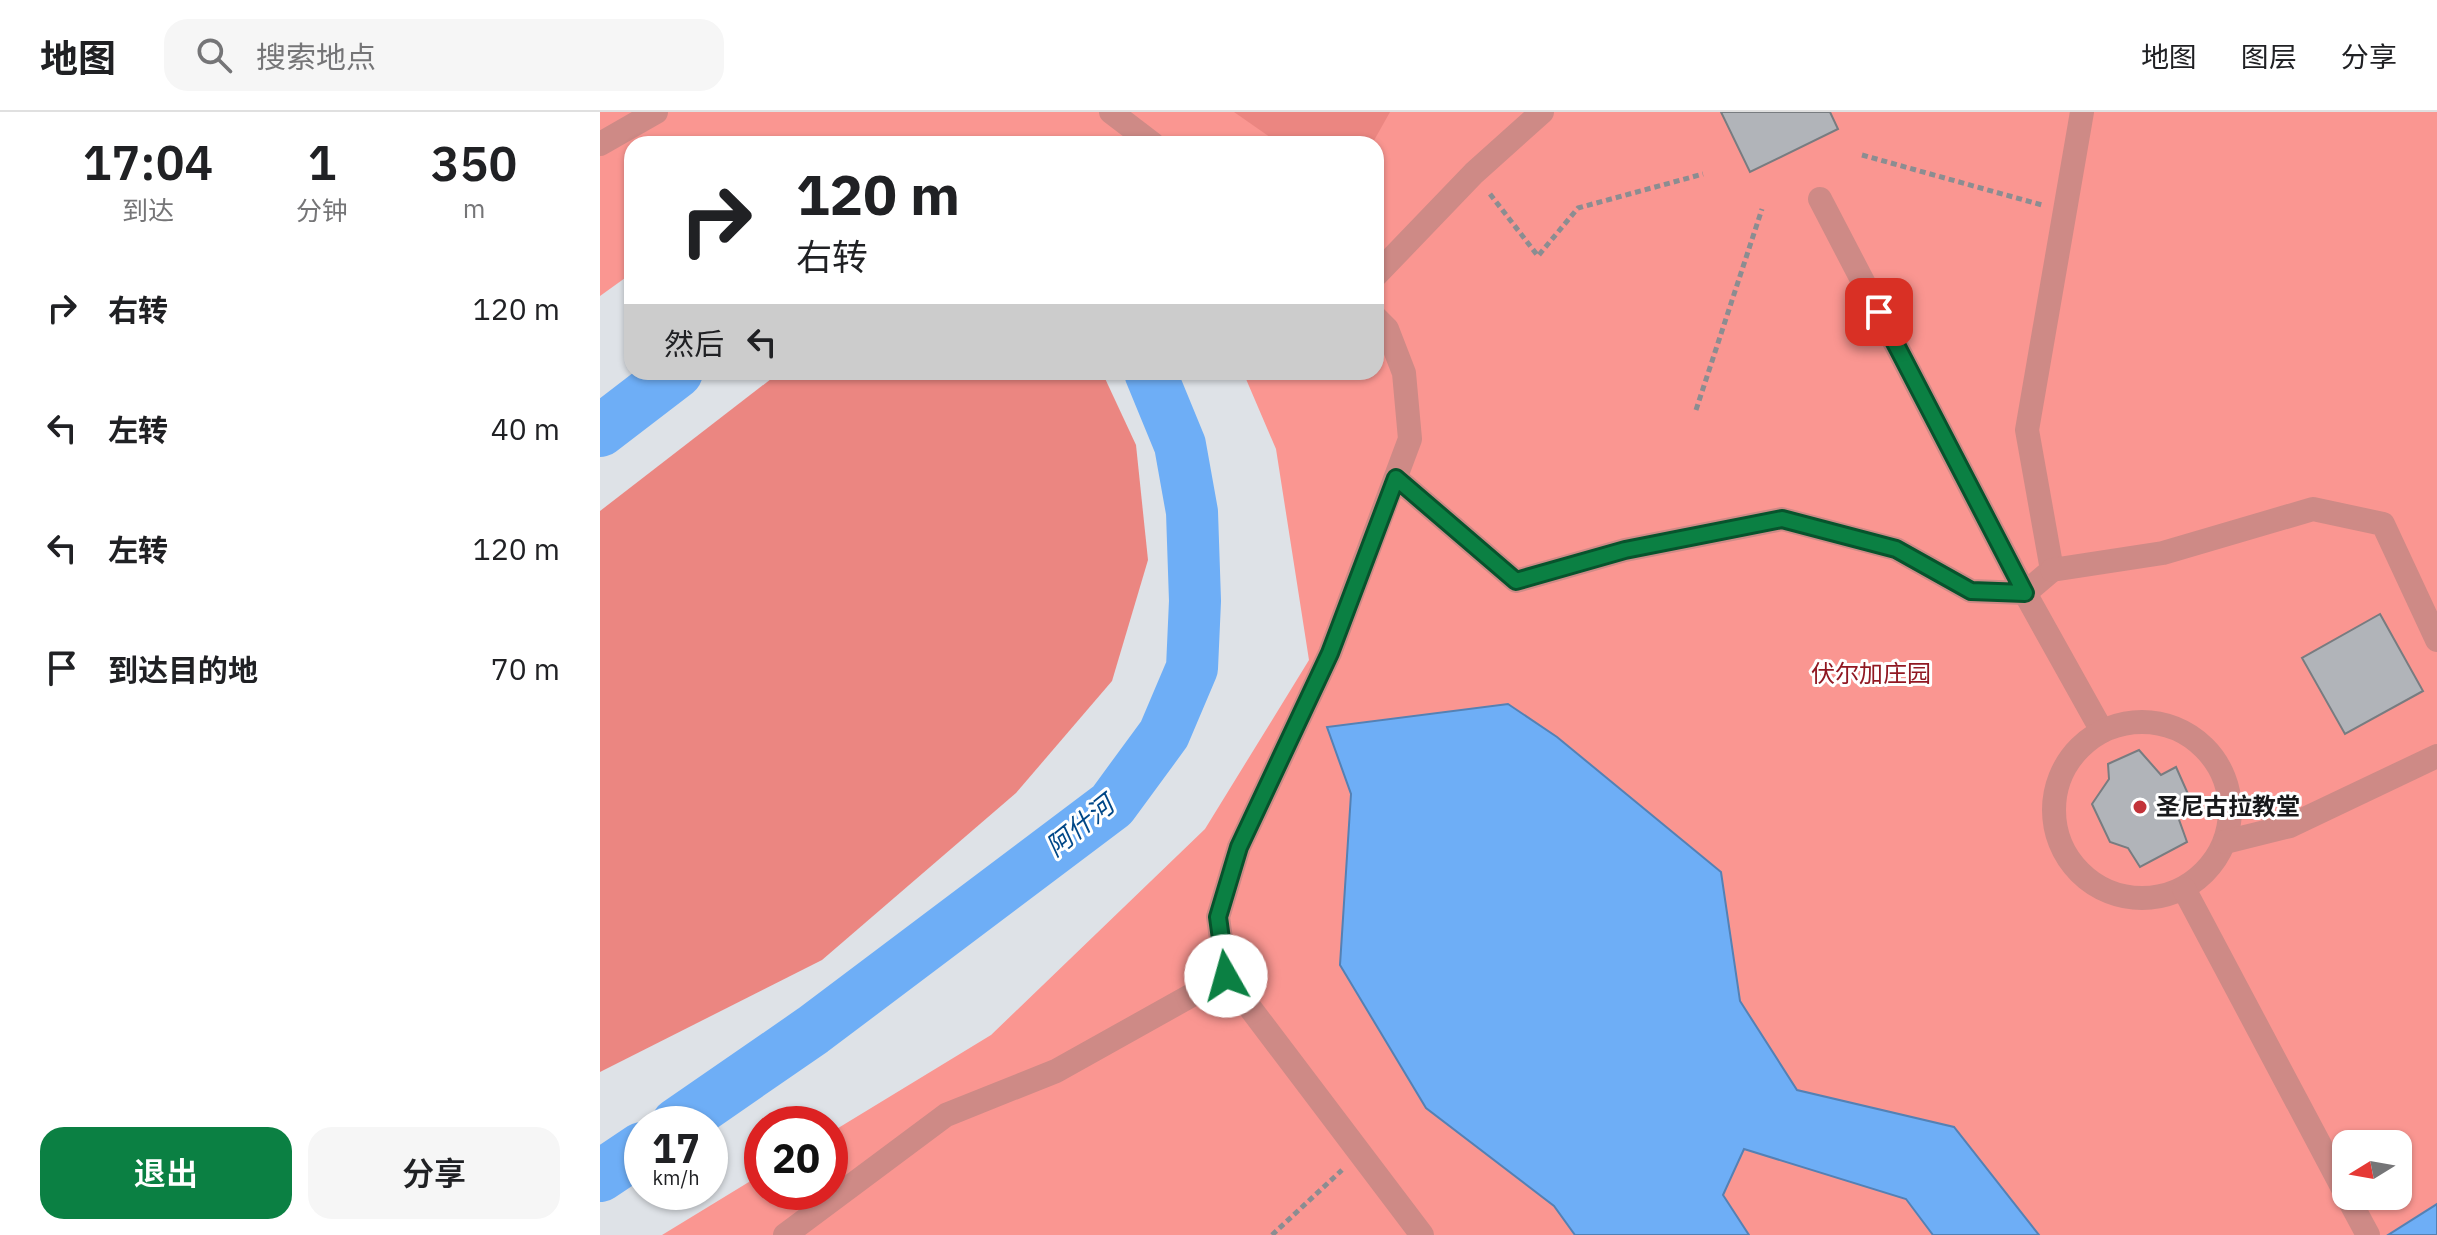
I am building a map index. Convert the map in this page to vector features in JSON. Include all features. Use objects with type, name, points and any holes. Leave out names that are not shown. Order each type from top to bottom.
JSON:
[{"type":"lane","points":[[600,144],[656,112]]},
{"type":"lane","points":[[1111,112],[1142,136]]},
{"type":"lane","points":[[1384,267],[1474,173],[1542,112]]},
{"type":"lane","points":[[2052,570],[2027,430],[2082,112]]},
{"type":"lane","points":[[1820,199],[2025,593],[2102,731]]},
{"type":"lane","points":[[1384,326],[1404,373],[1410,439],[1330,653],[1239,847],[1218,917],[1226,976],[1422,1235]]},
{"type":"lane","points":[[1396,478],[1516,581],[1625,550],[1782,519],[1896,549],[1971,591],[2025,593],[2052,570],[2163,553],[2313,509],[2383,524],[2437,640]]},
{"type":"lane","points":[[2131,722],[2161,723],[2189,735],[2212,755],[2226,782],[2231,812],[2225,842],[2216,861],[2202,877],[2184,889],[2158,898],[2130,899],[2103,890],[2080,874],[2063,852],[2054,825],[2054,796],[2063,770],[2079,747],[2102,731],[2131,722]]},
{"type":"lane","points":[[2225,842],[2290,826],[2437,756]]},
{"type":"lane","points":[[2184,889],[2332,1167]]},
{"type":"lane","points":[[785,1235],[946,1115],[1056,1071],[1226,976]]},
{"type":"lane","points":[[2355,1210],[2368,1235]]},
{"type":"path","points":[[1862,155],[2065,211]]},
{"type":"path","points":[[1474,173],[1538,256],[1578,208],[1703,174]]},
{"type":"path","points":[[1696,410],[1762,209]]},
{"type":"path","points":[[1272,1235],[1360,1153]]},
{"type":"green space","name":"伏尔加庄园","points":[[600,112],[2437,112],[2437,1235],[662,1235],[703,1210],[728,1210],[728,1195],[744,1185],[744,1210],[848,1210],[848,1122],[991,1035],[1205,829],[1309,660],[1276,449],[1246,380],[1384,380],[1384,136],[624,136],[624,279],[600,296]]},
{"type":"shaded area","points":[[1234,112],[1390,112],[1376,136],[1268,136]]},
{"type":"shaded area","points":[[770,380],[1106,380],[1136,445],[1148,560],[1112,681],[1016,793],[822,960],[600,1072],[600,511]]},
{"type":"water","points":[[1508,704],[1557,737],[1721,872],[1740,1001],[1797,1090],[1954,1127],[2039,1235],[1933,1235],[1906,1199],[1744,1149],[1723,1195],[1749,1235],[1575,1235],[1554,1206],[1426,1108],[1340,965],[1351,794],[1327,727]]},
{"type":"water","points":[[2437,1204],[2437,1235],[2388,1235]]},
{"type":"building","points":[[1721,112],[1830,112],[1838,129],[1750,172]]},
{"type":"building","points":[[2380,614],[2423,691],[2345,734],[2302,658]]},
{"type":"building","name":"圣尼古拉教堂","points":[[2139,750],[2161,775],[2176,767],[2192,803],[2177,814],[2187,842],[2140,867],[2128,848],[2110,842],[2092,804],[2109,779],[2108,764]]},
{"type":"waterway","name":"阿什河","points":[[600,431],[667,380]]},
{"type":"waterway","name":"阿什河","points":[[703,1106],[813,1030],[1112,805],[1164,734],[1192,668],[1195,601],[1192,512],[1180,445],[1153,380]]},
{"type":"waterway","name":"阿什河","points":[[600,1176],[624,1160]]},
{"type":"place","name":"圣尼古拉教堂","points":[[2140,807]]},
{"type":"route","points":[[1226,976],[1218,917],[1239,847],[1330,653],[1396,478],[1516,581],[1625,550],[1782,519],[1896,549],[1971,591],[2025,593],[1879,312]]}]
